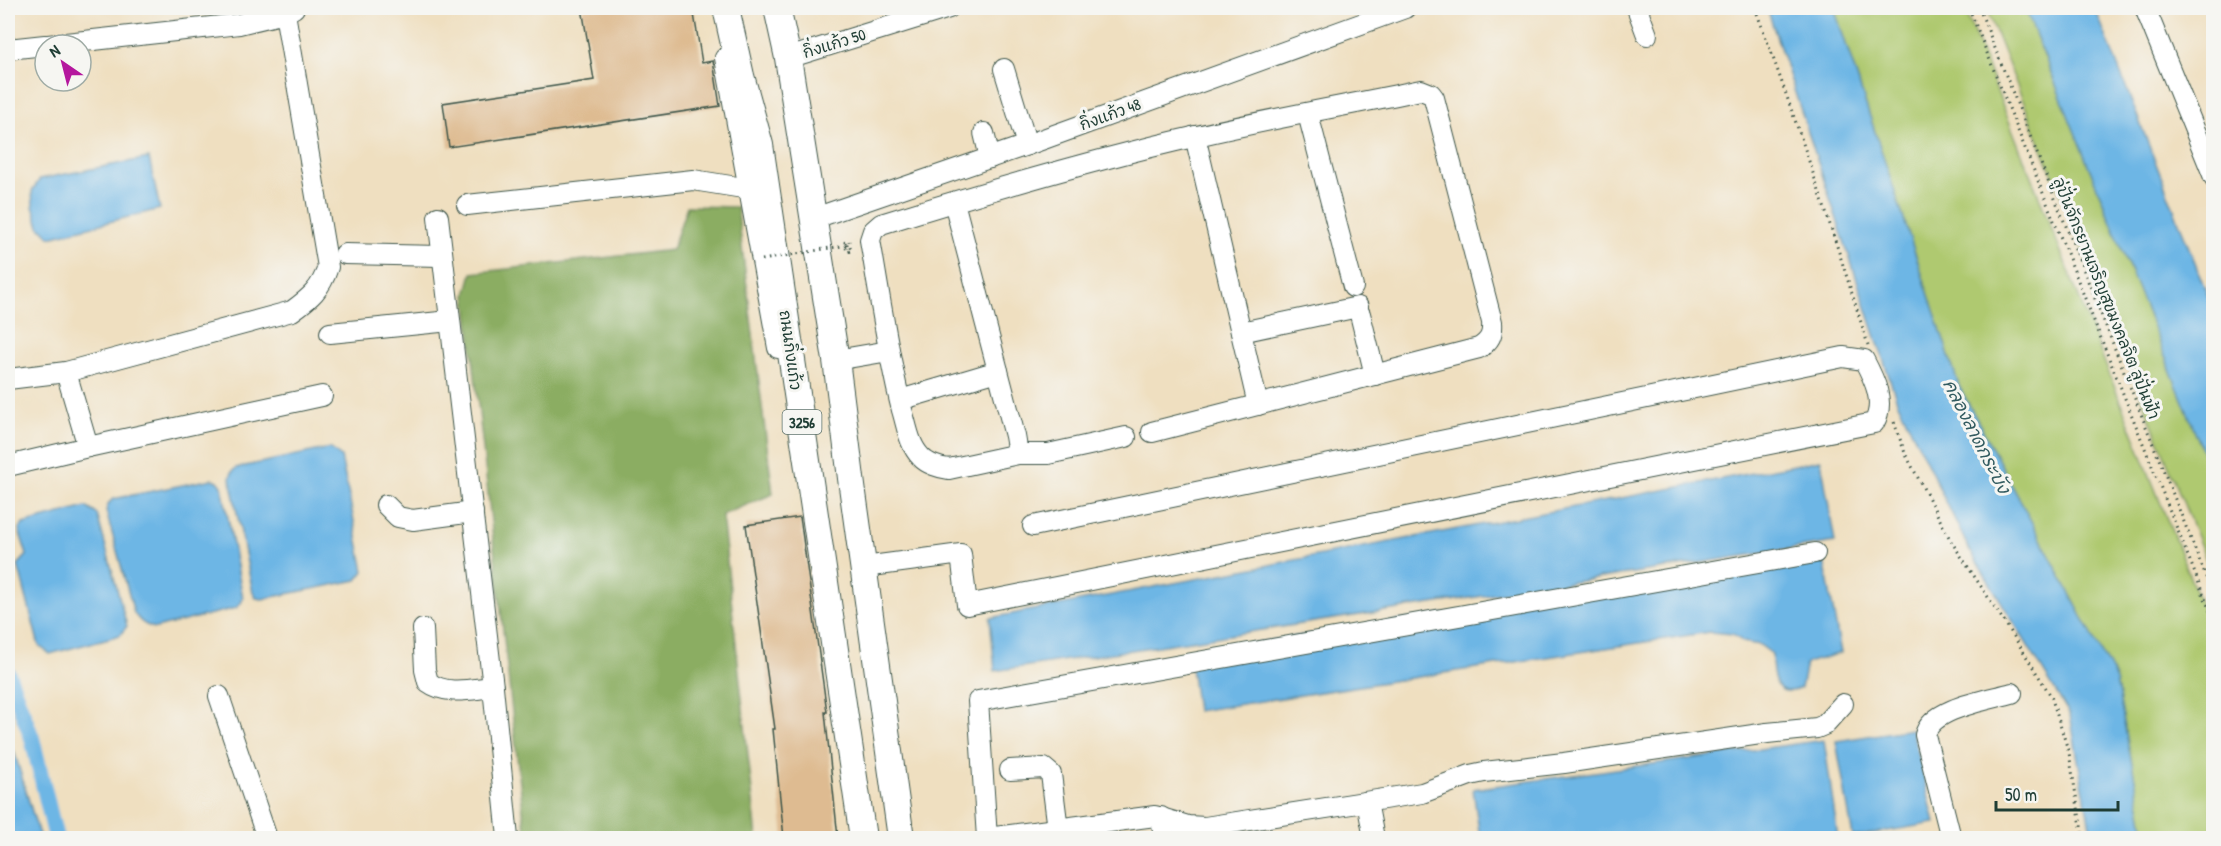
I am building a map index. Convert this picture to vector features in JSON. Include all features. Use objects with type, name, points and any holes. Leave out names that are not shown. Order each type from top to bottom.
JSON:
[{"type":"main road","name":"ถนนกิ่งแก้ว","points":[[726,8],[741,76],[760,145],[759,191],[849,740],[862,838]]},
{"type":"main road","name":"3256","points":[[777,8],[788,58],[815,218],[902,838]]},
{"type":"street","points":[[467,205],[693,180],[759,191],[716,8]]},
{"type":"street","name":"กิ่งแก้ว 50","points":[[788,58],[950,8]]},
{"type":"street","name":"กิ่งแก้ว 48","points":[[815,218],[1027,145],[1405,8]]},
{"type":"street","points":[[1637,8],[1647,35]]},
{"type":"street","points":[[2145,8],[2214,177]]},
{"type":"street","points":[[8,379],[66,372],[292,311],[307,301],[322,283],[328,267],[290,10],[239,24],[93,40]]},
{"type":"street","points":[[8,49],[33,46]]},
{"type":"street","points":[[1004,69],[1027,145]]},
{"type":"street","points":[[1126,437],[1048,454],[1018,454],[949,469],[941,468],[922,459],[910,438],[889,351],[870,240],[873,231],[881,224],[1113,156],[1195,136],[1421,90],[1431,94],[1434,98],[1492,322],[1492,336],[1486,344],[1479,348],[1152,432]]},
{"type":"street","points":[[1308,114],[1353,287]]},
{"type":"street","points":[[984,134],[990,158]]},
{"type":"street","points":[[1195,136],[1258,405]]},
{"type":"street","points":[[954,202],[1018,454]]},
{"type":"street","points":[[438,217],[493,687],[508,838]]},
{"type":"street","points":[[345,254],[441,256]]},
{"type":"street","points":[[1241,332],[1359,311],[1375,375]]},
{"type":"street","points":[[330,333],[450,321]]},
{"type":"street","points":[[836,360],[889,351]]},
{"type":"street","points":[[864,567],[962,554],[968,605],[1874,423],[1879,414],[1877,385],[1864,360],[1843,357],[1033,526]]},
{"type":"street","points":[[900,400],[998,371]]},
{"type":"street","points":[[66,372],[88,447]]},
{"type":"street","points":[[8,466],[322,396]]},
{"type":"street","points":[[386,506],[398,517],[413,520],[473,512]]},
{"type":"street","points":[[1815,553],[978,701],[987,838],[1161,817],[1180,824],[1205,827],[1368,802],[1433,790],[1470,775],[1484,772],[1817,728],[1824,725],[1843,704]]},
{"type":"street","points":[[423,629],[425,670],[428,682],[438,689],[455,691],[493,687]]},
{"type":"street","points":[[1951,838],[1925,735],[1927,728],[1944,713],[2012,693]]},
{"type":"street","points":[[219,696],[267,838]]},
{"type":"street","points":[[1010,770],[1044,768],[1051,774],[1058,829]]},
{"type":"street","points":[[1368,802],[1374,838]]},
{"type":"street","points":[[1161,817],[1164,838]]},
{"type":"path","points":[[1755,8],[1784,84],[1870,352]]},
{"type":"path","points":[[1969,8],[2214,621]]},
{"type":"path","name":"ลู่ปั่นจักรยานเจริญสุขมงคลจิต ลู่ปั่นฟ้า","points":[[1979,8],[2214,597]]},
{"type":"path","points":[[762,260],[848,243]]},
{"type":"path","points":[[1893,419],[1905,453],[1951,541],[2051,696],[2069,753],[2083,838]]},
{"type":"green space","points":[[1834,8],[1964,8],[2213,635],[2213,838],[2146,838],[2116,680],[1959,386]]},
{"type":"green space","points":[[1986,8],[2025,8],[2213,476],[2213,577]]},
{"type":"green space","points":[[687,206],[737,207],[773,494],[722,515],[757,838],[526,838],[466,295],[472,273],[672,250]]},
{"type":"water","name":"คลองลาดกระบัง","points":[[1767,8],[1834,8],[1959,386],[2116,680],[2146,838],[2092,838],[2070,715],[1969,549],[1897,401]]},
{"type":"water","points":[[2025,8],[2095,8],[2213,309],[2213,476]]},
{"type":"water","points":[[149,158],[160,209],[50,237],[39,226],[33,206],[32,191],[40,179]]},
{"type":"water","points":[[330,448],[341,457],[364,571],[357,580],[262,599],[256,598],[253,593],[230,478],[232,472],[236,468]]},
{"type":"water","points":[[1821,460],[1835,542],[995,671],[990,618]]},
{"type":"water","points":[[212,479],[218,481],[222,486],[243,598],[241,603],[236,608],[156,628],[149,626],[134,613],[106,511],[108,504],[113,499]]},
{"type":"water","points":[[86,507],[97,514],[127,626],[120,635],[50,654],[39,646],[18,565],[27,555],[19,530],[23,524]]},
{"type":"water","points":[[1823,555],[1841,653],[1806,663],[1801,688],[1792,691],[1785,691],[1776,683],[1772,654],[1760,645],[1743,642],[1733,634],[1710,632],[1197,711],[1189,653]]},
{"type":"water","points":[[1912,729],[1935,823],[1853,837],[1836,741]]},
{"type":"water","points":[[1824,740],[1838,838],[1480,838],[1473,789]]},
{"type":"water","points":[[14,751],[40,838],[8,838],[8,753]]},
{"type":"building","points":[[582,8],[693,8],[702,63],[713,61],[720,106],[449,147],[443,103],[594,80]]},
{"type":"building","points":[[800,517],[827,712],[825,712],[838,838],[784,838],[773,729],[775,729],[746,525]]},
{"type":"waterway","points":[[8,674],[32,738],[56,838]]}]
